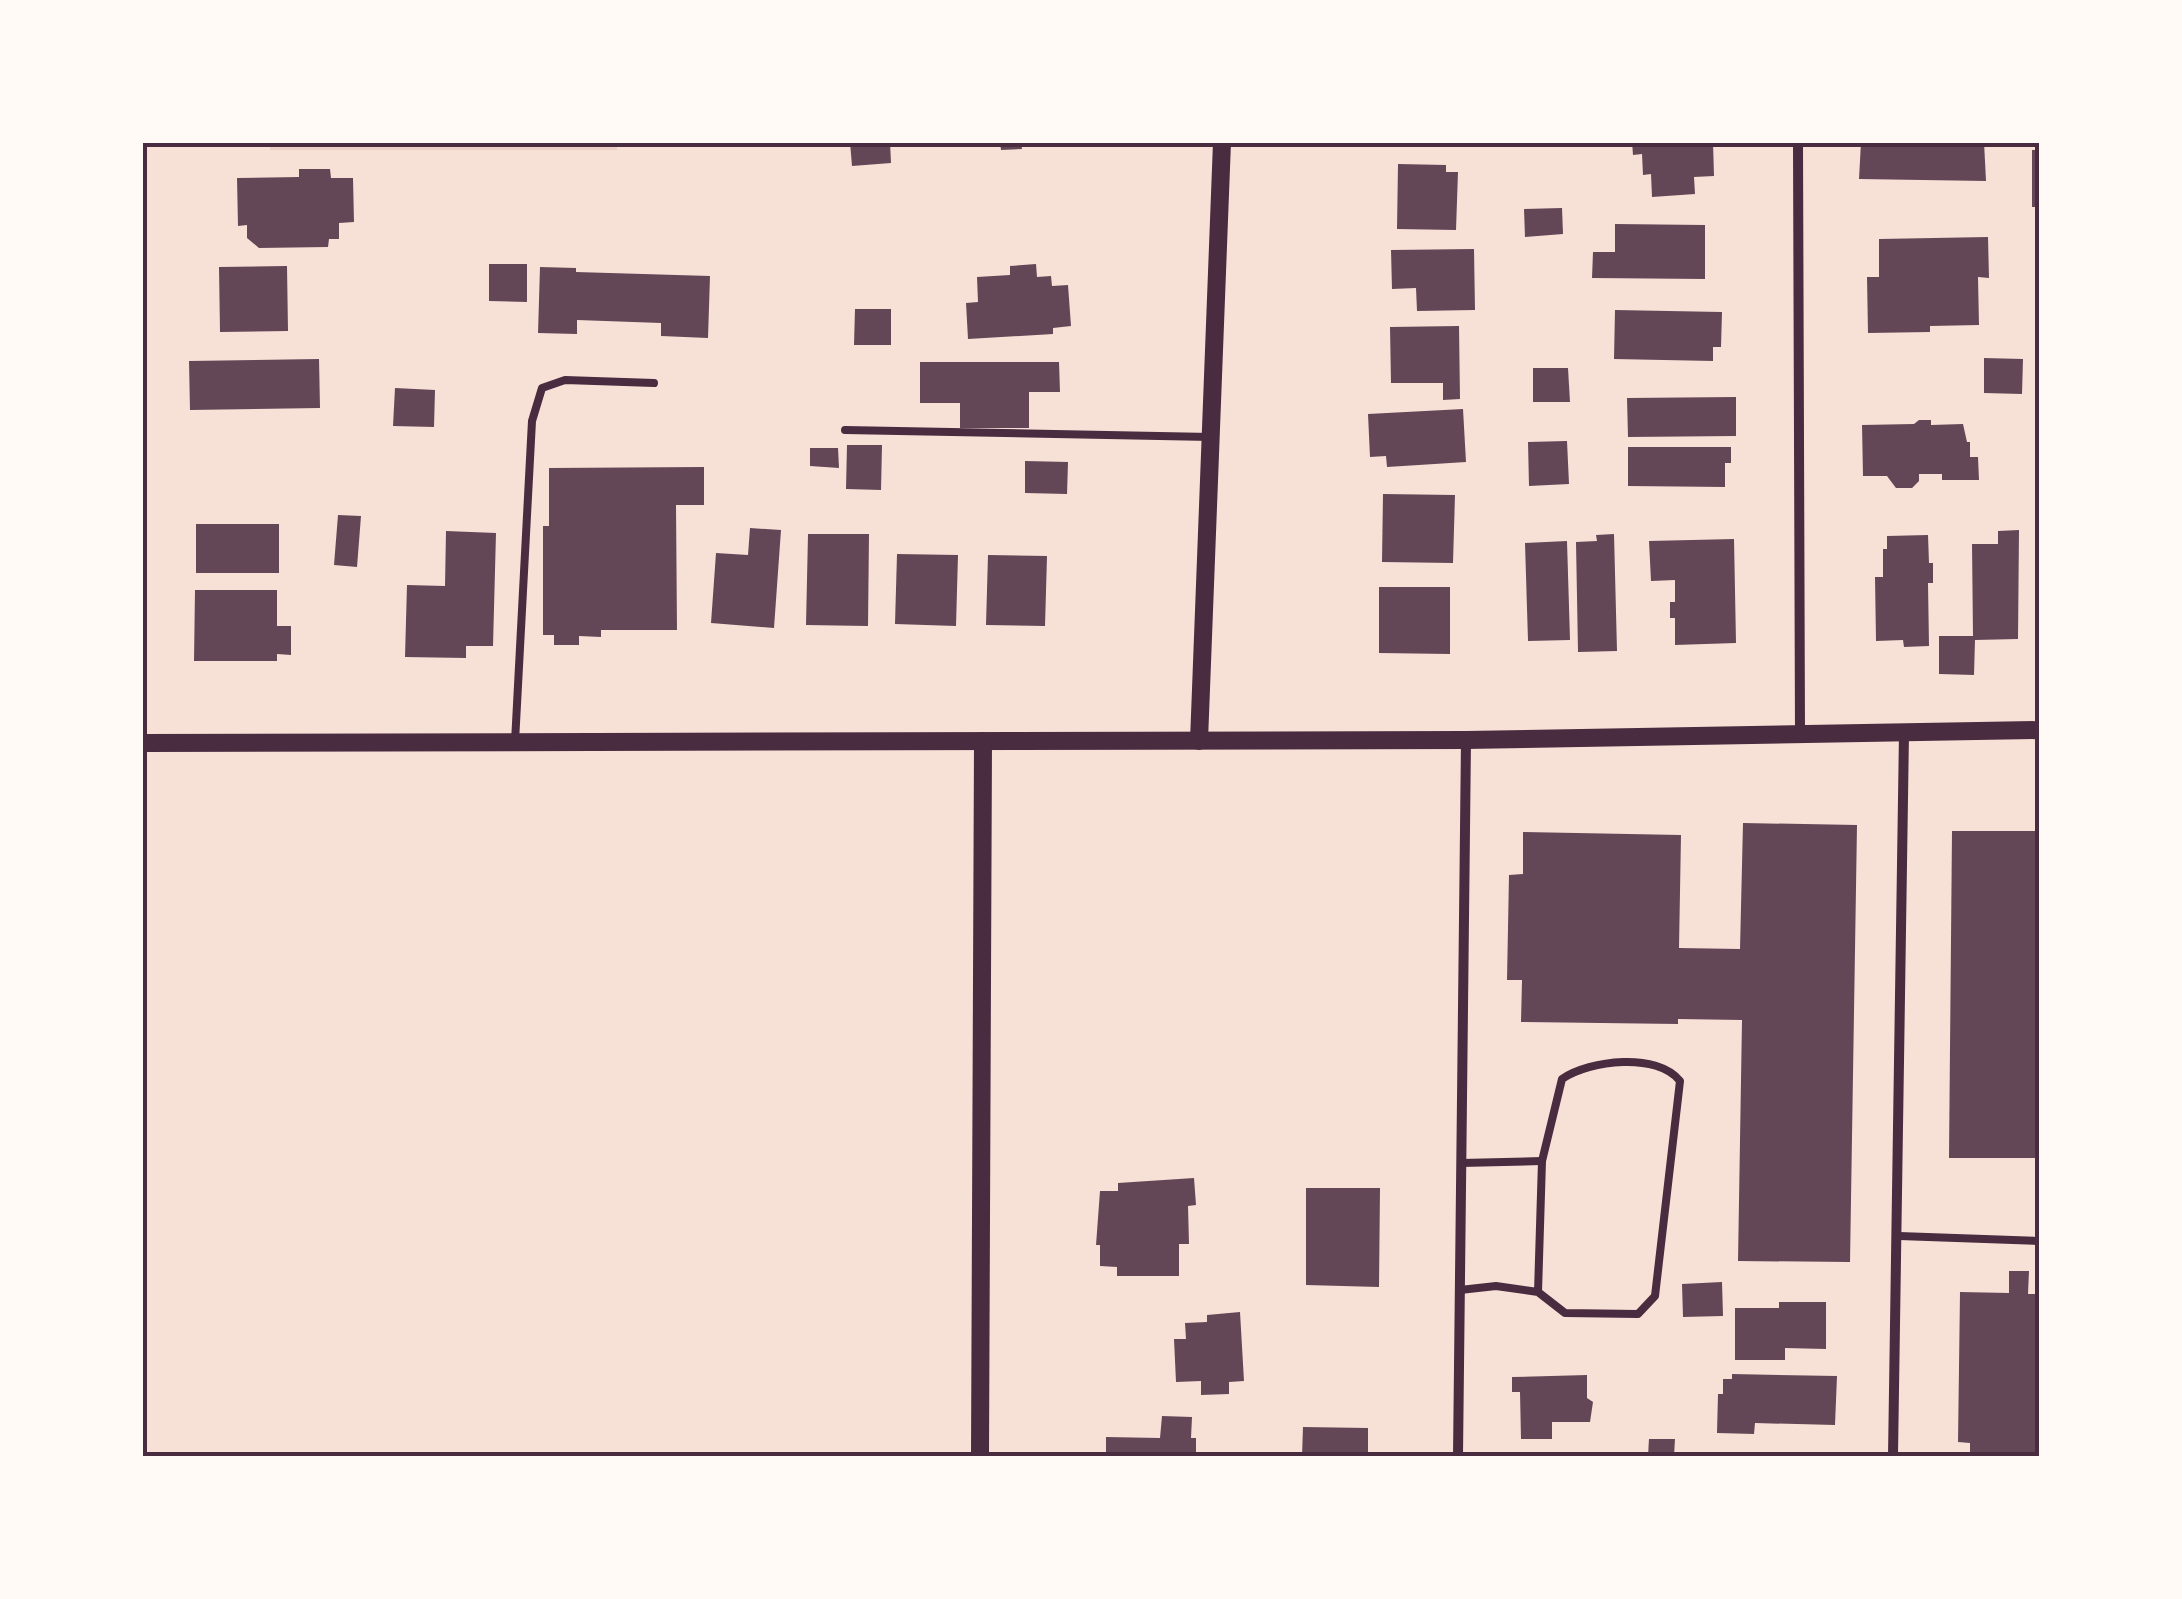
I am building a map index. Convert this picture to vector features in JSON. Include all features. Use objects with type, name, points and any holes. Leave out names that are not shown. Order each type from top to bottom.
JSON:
[{"type":"street","points":[[1199,741],[1222,142]]},
{"type":"street","points":[[1798,142],[1800,735]]},
{"type":"street","points":[[142,742],[1466,740],[2040,730]]},
{"type":"street","points":[[1893,1456],[1904,733]]},
{"type":"street","points":[[1458,1456],[1466,740]]},
{"type":"street","points":[[980,1456],[983,741]]},
{"type":"lane","points":[[515,742],[532,421],[542,388],[565,380],[654,383]]},
{"type":"lane","points":[[845,430],[1210,438]]},
{"type":"lane","points":[[1460,1290],[1496,1286],[1538,1292],[1564,1313],[1638,1314],[1655,1296],[1680,1081],[1670,1070],[1632,1061],[1571,1073],[1562,1079],[1542,1162],[1538,1292]]},
{"type":"lane","points":[[1461,1163],[1542,1162]]},
{"type":"lane","points":[[1899,1236],[2040,1241]]},
{"type":"shaded area","points":[[270,142],[617,142],[617,150],[270,150]]},
{"type":"building","points":[[850,142],[890,142],[891,163],[852,166]]},
{"type":"building","points":[[1000,142],[1021,142],[1022,149],[1001,150]]},
{"type":"building","points":[[1632,142],[1713,142],[1714,176],[1694,177],[1695,194],[1652,197],[1651,174],[1643,175],[1642,154],[1633,155]]},
{"type":"building","points":[[1861,142],[1984,142],[1986,181],[1859,179]]},
{"type":"building","points":[[2032,150],[2040,150],[2040,207],[2032,207]]},
{"type":"building","points":[[1398,164],[1446,165],[1446,172],[1458,172],[1456,230],[1397,229]]},
{"type":"building","points":[[299,169],[330,169],[331,178],[353,178],[354,222],[339,223],[339,239],[329,239],[328,247],[259,248],[247,238],[247,225],[238,226],[237,178],[299,177]]},
{"type":"building","points":[[1562,208],[1563,234],[1525,237],[1524,209]]},
{"type":"building","points":[[1615,224],[1705,225],[1705,279],[1592,278],[1593,252],[1615,252]]},
{"type":"building","points":[[1988,237],[1989,278],[1978,277],[1979,325],[1930,326],[1930,332],[1868,333],[1867,277],[1879,277],[1879,239]]},
{"type":"building","points":[[1474,249],[1475,310],[1417,311],[1416,288],[1392,289],[1391,250]]},
{"type":"building","points":[[489,264],[527,264],[527,302],[489,301]]},
{"type":"building","points":[[1036,264],[1037,277],[1051,276],[1052,286],[1068,285],[1071,326],[1053,328],[1053,334],[968,339],[966,303],[978,302],[977,277],[1010,275],[1010,266]]},
{"type":"building","points":[[287,266],[288,331],[220,332],[219,267]]},
{"type":"building","points":[[540,267],[576,268],[576,272],[710,276],[708,338],[661,336],[661,323],[577,320],[577,334],[538,333]]},
{"type":"building","points":[[855,309],[891,309],[891,345],[854,345]]},
{"type":"building","points":[[1615,310],[1722,312],[1721,347],[1713,347],[1713,361],[1614,359]]},
{"type":"building","points":[[1459,326],[1460,399],[1443,400],[1443,383],[1391,383],[1390,327]]},
{"type":"building","points":[[1984,358],[2023,359],[2022,394],[1984,393]]},
{"type":"building","points":[[319,359],[320,408],[190,410],[189,361]]},
{"type":"building","points":[[920,362],[1059,362],[1060,392],[1029,392],[1029,428],[960,428],[960,403],[920,403]]},
{"type":"building","points":[[1533,368],[1568,368],[1570,402],[1533,402]]},
{"type":"building","points":[[395,388],[435,390],[434,427],[393,426]]},
{"type":"building","points":[[1736,397],[1736,436],[1628,437],[1627,398]]},
{"type":"building","points":[[1463,409],[1466,462],[1387,467],[1386,456],[1370,457],[1368,414]]},
{"type":"building","points":[[1931,420],[1931,425],[1963,424],[1970,442],[1970,457],[1978,457],[1979,480],[1942,480],[1942,474],[1919,474],[1919,481],[1912,488],[1896,488],[1887,476],[1863,476],[1862,425],[1914,424]]},
{"type":"building","points":[[1567,441],[1569,484],[1529,486],[1528,442]]},
{"type":"building","points":[[847,445],[882,445],[881,490],[846,489]]},
{"type":"building","points":[[1628,447],[1731,447],[1731,463],[1725,463],[1725,487],[1628,486]]},
{"type":"building","points":[[810,448],[838,448],[839,468],[810,466]]},
{"type":"building","points":[[1025,461],[1068,462],[1067,494],[1025,493]]},
{"type":"building","points":[[704,467],[704,505],[676,505],[677,630],[601,630],[601,637],[579,636],[579,645],[554,645],[554,635],[543,635],[543,526],[549,526],[549,468]]},
{"type":"building","points":[[1383,494],[1455,495],[1453,563],[1382,562]]},
{"type":"building","points":[[338,515],[361,516],[357,567],[334,565]]},
{"type":"building","points":[[196,524],[279,524],[279,573],[196,573]]},
{"type":"building","points":[[750,528],[781,530],[774,628],[711,623],[716,553],[748,555]]},
{"type":"building","points":[[2019,530],[2018,639],[1975,640],[1974,675],[1939,674],[1939,636],[1973,636],[1972,544],[1998,544],[1998,531]]},
{"type":"building","points":[[446,531],[496,533],[493,646],[466,646],[466,658],[405,657],[407,585],[445,586]]},
{"type":"building","points":[[808,534],[869,534],[868,626],[806,625]]},
{"type":"building","points":[[1614,534],[1617,651],[1578,652],[1576,542],[1597,541],[1596,535]]},
{"type":"building","points":[[1928,535],[1929,563],[1933,563],[1933,583],[1928,583],[1929,646],[1904,647],[1903,640],[1876,641],[1875,577],[1883,577],[1887,536]]},
{"type":"building","points":[[1734,539],[1736,643],[1675,645],[1675,618],[1670,618],[1670,602],[1675,602],[1675,580],[1651,581],[1649,541]]},
{"type":"building","points":[[1567,541],[1570,640],[1528,641],[1525,543]]},
{"type":"building","points":[[897,554],[958,555],[956,626],[895,624]]},
{"type":"building","points":[[988,555],[1047,556],[1045,626],[986,625]]},
{"type":"building","points":[[1379,587],[1450,587],[1450,654],[1379,653]]},
{"type":"building","points":[[195,590],[277,590],[277,626],[291,626],[291,655],[277,654],[277,661],[194,661]]},
{"type":"building","points":[[1743,823],[1857,825],[1850,1262],[1738,1261],[1742,1020],[1678,1019],[1678,1024],[1521,1022],[1522,980],[1507,980],[1509,875],[1523,874],[1523,832],[1681,835],[1679,948],[1740,949]]},
{"type":"building","points":[[1952,831],[2040,831],[2040,1158],[1949,1158]]},
{"type":"building","points":[[1194,1178],[1196,1205],[1188,1206],[1189,1244],[1179,1244],[1179,1276],[1117,1276],[1117,1267],[1100,1266],[1100,1245],[1096,1245],[1100,1191],[1118,1191],[1118,1183]]},
{"type":"building","points":[[1306,1188],[1380,1188],[1379,1287],[1306,1285]]},
{"type":"building","points":[[2009,1271],[2029,1271],[2028,1294],[2040,1294],[2040,1456],[1970,1456],[1970,1443],[1958,1442],[1960,1292],[2009,1293]]},
{"type":"building","points":[[1722,1282],[1723,1316],[1683,1317],[1682,1284]]},
{"type":"building","points":[[1779,1302],[1826,1302],[1826,1349],[1785,1348],[1785,1360],[1735,1360],[1735,1308],[1779,1308]]},
{"type":"building","points":[[1240,1312],[1244,1381],[1229,1382],[1229,1394],[1201,1395],[1201,1381],[1176,1382],[1174,1339],[1186,1339],[1185,1323],[1207,1322],[1207,1315]]},
{"type":"building","points":[[1732,1374],[1837,1376],[1835,1425],[1755,1423],[1754,1434],[1717,1433],[1718,1394],[1723,1394],[1723,1379],[1732,1379]]},
{"type":"building","points":[[1587,1375],[1587,1398],[1593,1402],[1590,1422],[1552,1422],[1552,1439],[1521,1439],[1520,1392],[1512,1392],[1512,1377]]},
{"type":"building","points":[[1162,1416],[1192,1417],[1191,1438],[1196,1438],[1196,1456],[1106,1456],[1106,1437],[1160,1438]]},
{"type":"building","points":[[1303,1427],[1368,1428],[1368,1456],[1302,1456]]},
{"type":"building","points":[[1649,1439],[1675,1439],[1674,1456],[1648,1456]]}]
